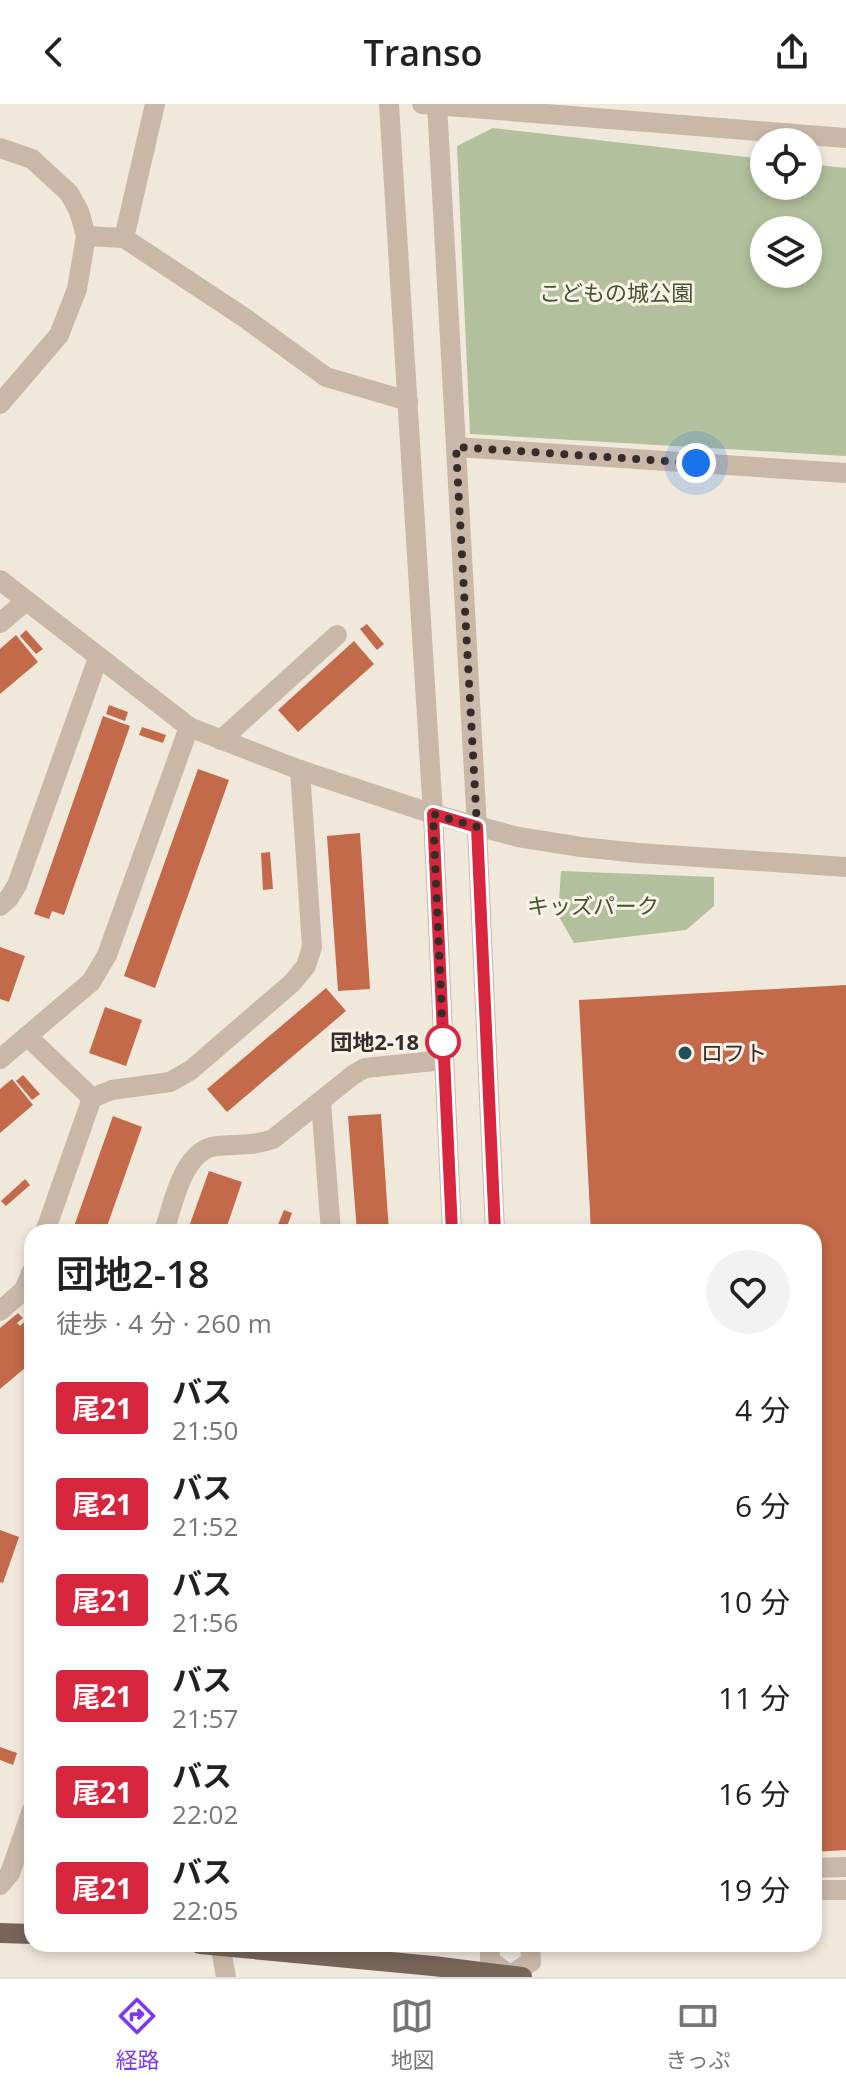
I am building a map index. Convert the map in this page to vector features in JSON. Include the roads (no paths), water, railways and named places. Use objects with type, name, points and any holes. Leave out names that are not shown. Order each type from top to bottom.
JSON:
[{"type":"main road","points":[[0,1933],[24,1934]]},
{"type":"main road","points":[[286,1952],[516,1976]]},
{"type":"street","points":[[124,238],[155,104]]},
{"type":"street","points":[[389,104],[433,814],[452,1224]]},
{"type":"street","points":[[422,104],[656,113],[846,138]]},
{"type":"street","points":[[437,104],[477,827],[495,1224]]},
{"type":"street","points":[[0,148],[32,159],[69,193],[79,211],[86,236],[77,289],[59,335],[0,404]]},
{"type":"street","points":[[86,236],[124,238],[245,318],[326,377],[408,401]]},
{"type":"street","points":[[456,447],[846,473]]},
{"type":"street","points":[[0,580],[189,727],[300,770],[433,814],[518,837],[596,849],[846,867]]},
{"type":"street","points":[[0,623],[26,601]]},
{"type":"street","points":[[221,740],[337,635]]},
{"type":"street","points":[[0,906],[17,885],[98,658]]},
{"type":"street","points":[[0,1059],[91,982],[107,955],[189,727]]},
{"type":"street","points":[[48,1224],[92,1098],[112,1090],[170,1082],[191,1070],[292,983],[306,966],[312,947],[300,770]]},
{"type":"street","points":[[27,1036],[92,1098]]},
{"type":"street","points":[[167,1224],[186,1169],[193,1158],[204,1150],[213,1146],[262,1144],[284,1131],[365,1068],[444,1060]]},
{"type":"street","points":[[321,1102],[330,1224]]},
{"type":"street","points":[[0,1311],[24,1290]]},
{"type":"street","points":[[0,1885],[10,1873],[24,1833]]},
{"type":"street","points":[[822,1868],[846,1867]]},
{"type":"street","points":[[822,1890],[846,1890]]},
{"type":"street","points":[[216,1952],[226,1977]]},
{"type":"street","points":[[490,1952],[490,1961],[516,1976],[531,1962],[530,1952]]},
{"type":"street","points":[[413,1977],[433,1966]]},
{"type":"place","name":"団地2-18","points":[[443,1042]]},
{"type":"place","name":"ロフト","points":[[685,1053]]},
{"type":"park label","name":"こどもの城公園","points":[[616,293]]},
{"type":"park label","name":"キッズパーク","points":[[593,906]]}]
